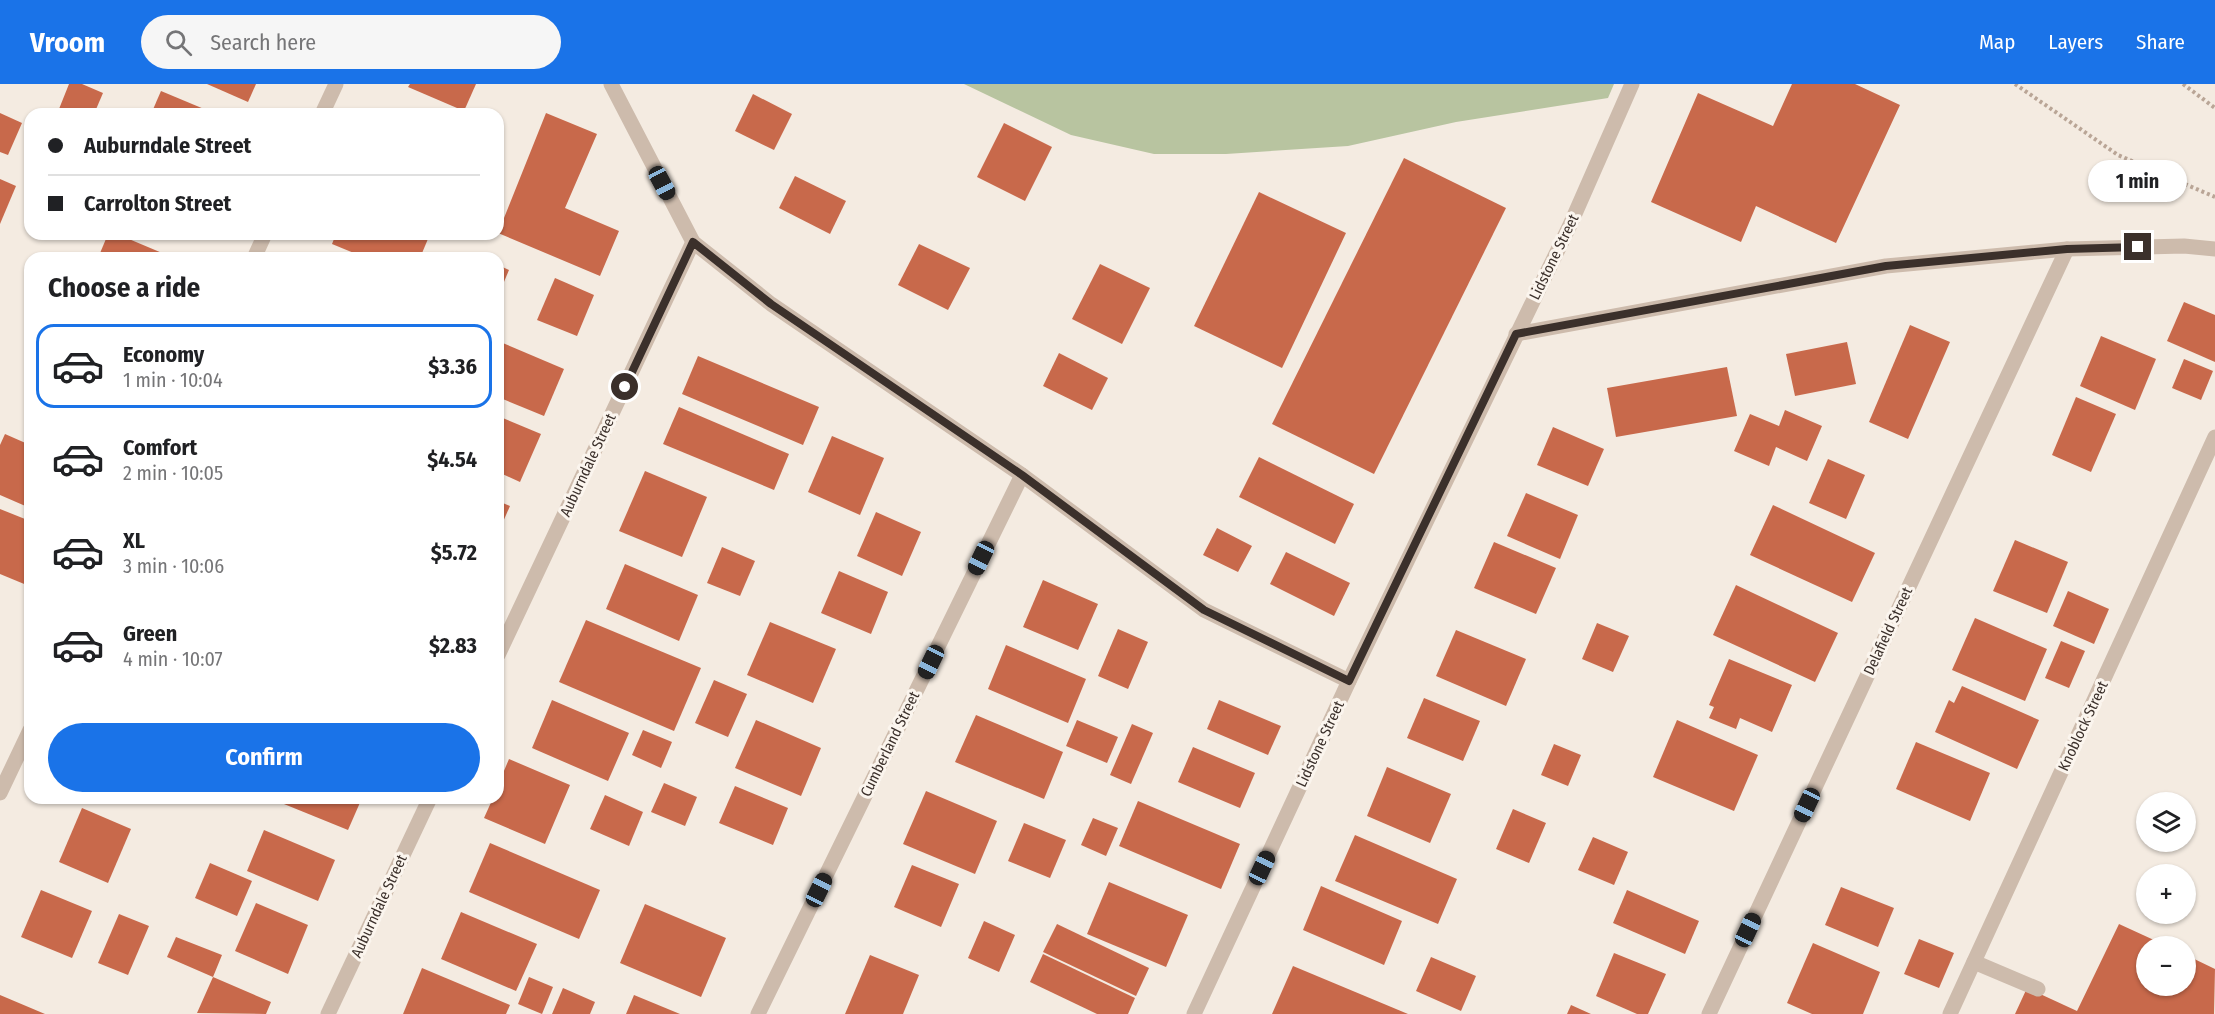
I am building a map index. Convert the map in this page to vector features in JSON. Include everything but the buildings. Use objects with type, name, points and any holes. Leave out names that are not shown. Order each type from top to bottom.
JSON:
[{"type":"street","points":[[325,108],[336,84]]},
{"type":"street","points":[[611,84],[693,242],[771,304],[1022,475],[1204,610],[1349,681]]},
{"type":"street","name":"Lidstone Street","points":[[1194,1014],[1349,681],[1570,225],[1632,84]]},
{"type":"street","name":"Auburndale Street","points":[[504,642],[693,242]]},
{"type":"street","points":[[1516,334],[1886,266],[2067,249],[2184,246],[2215,249]]},
{"type":"street","name":"Delafield Street","points":[[1709,1014],[2067,249]]},
{"type":"street","name":"Knoblock Street","points":[[1950,1014],[2215,437]]},
{"type":"street","name":"Cumberland Street","points":[[758,1014],[1022,475]]},
{"type":"street","points":[[0,793],[24,743]]},
{"type":"street","name":"Auburndale Street","points":[[328,1014],[427,804]]},
{"type":"street","points":[[1974,962],[2038,989]]},
{"type":"path","points":[[2015,84],[2118,155],[2215,197]]},
{"type":"path","points":[[2183,84],[2215,108]]},
{"type":"green space","points":[[964,84],[1614,84],[1608,98],[1456,122],[1348,146],[1226,154],[1154,154],[1071,135]]},
{"type":"route","points":[[625,387],[693,242],[771,304],[1022,475],[1204,610],[1349,681],[1516,334],[1886,266],[2067,249],[2138,247]]}]
